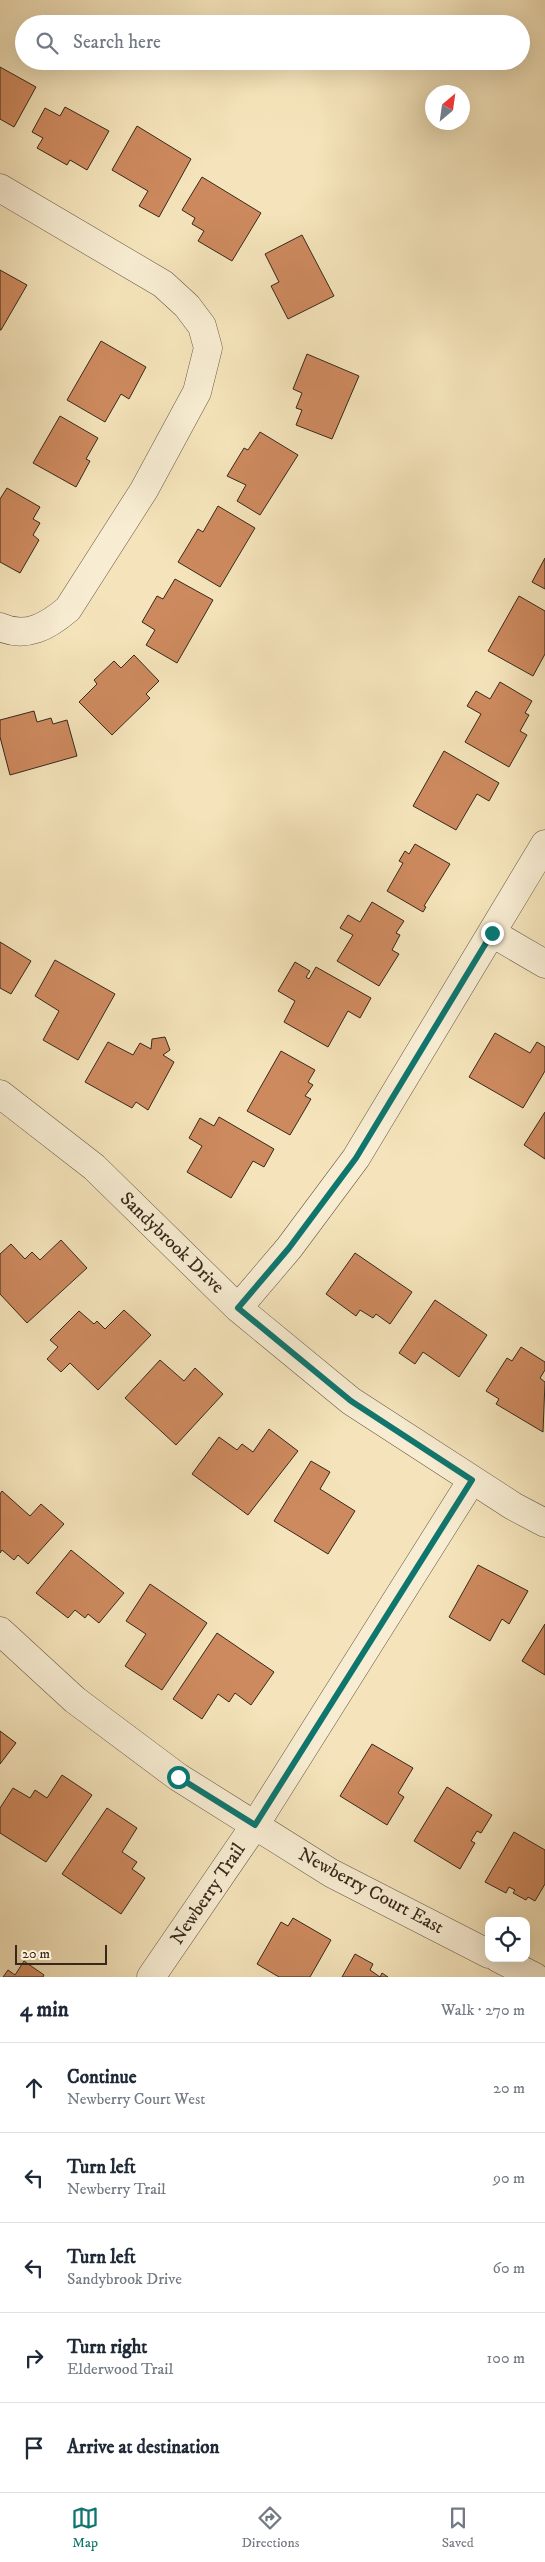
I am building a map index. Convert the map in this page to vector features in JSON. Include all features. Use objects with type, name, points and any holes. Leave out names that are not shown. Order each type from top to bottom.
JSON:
[{"type":"street","points":[[0,188],[163,284],[187,306],[202,326],[208,348],[196,392],[144,490],[68,609],[50,624],[32,630],[10,631],[0,627]]},
{"type":"street","points":[[238,1308],[289,1248],[356,1158],[545,844]]},
{"type":"street","points":[[492,933],[545,964]]},
{"type":"street","name":"Sandybrook Drive","points":[[0,1094],[94,1167],[238,1308],[351,1401],[513,1506],[545,1523]]},
{"type":"street","name":"Newberry Trail","points":[[151,1977],[255,1825],[472,1480]]},
{"type":"street","name":"Newberry Court East","points":[[0,1631],[75,1700],[178,1777],[331,1873],[485,1952]]},
{"type":"street","points":[[506,1962],[535,1977]]},
{"type":"building","points":[[0,67],[36,87],[14,127],[0,119]]},
{"type":"building","points":[[65,107],[109,131],[87,170],[70,160],[67,165],[37,148],[43,138],[32,132],[45,108],[60,116]]},
{"type":"building","points":[[137,126],[191,159],[159,217],[139,206],[148,191],[112,170]]},
{"type":"building","points":[[202,177],[261,213],[232,261],[198,241],[204,231],[192,224],[195,218],[182,210]]},
{"type":"building","points":[[302,235],[334,296],[288,319],[271,286],[279,282],[265,254]]},
{"type":"building","points":[[0,270],[27,285],[1,330],[0,330]]},
{"type":"building","points":[[101,341],[146,367],[129,399],[121,394],[105,422],[67,400]]},
{"type":"building","points":[[307,354],[359,376],[332,439],[296,425],[302,410],[296,408],[302,393],[293,389]]},
{"type":"building","points":[[60,416],[98,438],[86,459],[90,461],[76,487],[33,463]]},
{"type":"building","points":[[260,432],[298,455],[260,515],[237,501],[246,485],[227,476],[244,448],[248,450]]},
{"type":"building","points":[[7,488],[40,507],[33,519],[40,523],[33,535],[39,540],[20,573],[0,562],[0,499]]},
{"type":"building","points":[[218,506],[255,528],[220,587],[178,562],[198,529],[203,532]]},
{"type":"building","points":[[545,558],[545,589],[532,582]]},
{"type":"building","points":[[175,579],[213,600],[177,663],[146,645],[155,630],[142,622],[157,596],[163,599]]},
{"type":"building","points":[[519,596],[545,611],[545,654],[533,676],[488,651]]},
{"type":"building","points":[[134,655],[159,681],[146,694],[150,698],[112,735],[79,702],[97,684],[94,680],[114,661],[121,668]]},
{"type":"building","points":[[500,682],[532,701],[525,713],[529,715],[520,731],[527,735],[509,767],[465,742],[481,714],[467,706],[476,691],[490,699]]},
{"type":"building","points":[[34,711],[37,722],[51,718],[53,724],[67,720],[77,756],[10,775],[0,737],[0,720]]},
{"type":"building","points":[[444,751],[499,783],[489,801],[477,794],[456,830],[413,806]]},
{"type":"building","points":[[415,844],[450,864],[424,906],[426,907],[423,912],[387,891],[403,863],[399,861],[405,851],[409,854]]},
{"type":"building","points":[[372,902],[404,921],[396,933],[400,935],[392,950],[399,954],[379,986],[337,961],[353,935],[340,928],[348,915],[360,922]]},
{"type":"building","points":[[0,942],[31,961],[11,994],[0,988]]},
{"type":"building","points":[[55,960],[115,994],[78,1060],[43,1040],[59,1011],[35,996]]},
{"type":"building","points":[[295,962],[310,971],[306,977],[309,979],[316,967],[371,998],[360,1018],[348,1011],[328,1047],[284,1022],[295,1001],[278,991]]},
{"type":"building","points":[[495,1033],[530,1053],[537,1042],[545,1047],[545,1071],[523,1108],[469,1077]]},
{"type":"building","points":[[165,1037],[170,1050],[163,1055],[174,1062],[148,1110],[136,1102],[132,1108],[85,1082],[108,1042],[133,1055],[140,1043],[151,1049],[152,1039]]},
{"type":"building","points":[[281,1051],[315,1070],[308,1082],[313,1085],[305,1096],[311,1099],[290,1135],[247,1111]]},
{"type":"building","points":[[545,1112],[545,1159],[524,1145]]},
{"type":"building","points":[[219,1117],[274,1149],[264,1167],[253,1161],[231,1198],[187,1172],[202,1146],[189,1138],[200,1118],[214,1126]]},
{"type":"building","points":[[61,1240],[87,1268],[27,1323],[0,1294],[0,1254],[11,1244],[25,1259],[32,1252],[40,1260]]},
{"type":"building","points":[[355,1253],[412,1292],[390,1324],[376,1314],[373,1318],[360,1310],[356,1316],[326,1294]]},
{"type":"building","points":[[435,1300],[487,1335],[459,1377],[423,1352],[415,1364],[399,1353]]},
{"type":"building","points":[[124,1310],[151,1335],[98,1390],[70,1363],[61,1372],[47,1359],[58,1347],[50,1340],[79,1311],[94,1324],[97,1321],[105,1329]]},
{"type":"building","points":[[521,1347],[545,1362],[545,1370],[540,1378],[545,1382],[543,1432],[496,1404],[499,1399],[486,1391],[507,1358],[512,1361]]},
{"type":"building","points":[[160,1360],[184,1381],[195,1368],[223,1394],[176,1445],[125,1398]]},
{"type":"building","points":[[269,1429],[298,1451],[248,1515],[192,1474],[219,1437],[237,1450],[242,1444],[253,1452]]},
{"type":"building","points":[[311,1461],[330,1472],[320,1489],[355,1511],[328,1554],[274,1521]]},
{"type":"building","points":[[2,1491],[30,1516],[41,1504],[64,1524],[28,1564],[18,1555],[14,1560],[2,1550],[0,1553],[0,1494]]},
{"type":"building","points":[[71,1550],[124,1593],[99,1623],[88,1614],[85,1618],[75,1610],[68,1618],[36,1593]]},
{"type":"building","points":[[478,1565],[528,1591],[509,1624],[502,1619],[490,1641],[449,1617]]},
{"type":"building","points":[[150,1584],[207,1623],[162,1690],[125,1666],[146,1634],[126,1621]]},
{"type":"building","points":[[545,1624],[545,1675],[522,1661]]},
{"type":"building","points":[[217,1633],[274,1672],[251,1705],[235,1693],[229,1702],[218,1694],[202,1719],[173,1699]]},
{"type":"building","points":[[0,1731],[16,1743],[0,1764]]},
{"type":"building","points":[[372,1744],[413,1768],[398,1793],[404,1797],[387,1825],[340,1796]]},
{"type":"building","points":[[62,1775],[92,1795],[46,1862],[0,1833],[0,1808],[13,1788],[30,1798],[35,1790],[47,1798]]},
{"type":"building","points":[[447,1787],[492,1815],[481,1833],[477,1831],[471,1841],[475,1843],[460,1869],[414,1841]]},
{"type":"building","points":[[107,1808],[137,1828],[122,1852],[137,1862],[132,1869],[145,1878],[121,1914],[62,1874]]},
{"type":"building","points":[[514,1832],[545,1850],[545,1884],[535,1901],[528,1897],[526,1900],[513,1893],[515,1890],[509,1887],[506,1893],[485,1882]]},
{"type":"building","points":[[293,1918],[331,1940],[310,1977],[279,1977],[257,1964],[281,1922],[288,1926]]},
{"type":"building","points":[[355,1954],[373,1964],[370,1970],[380,1977],[342,1977]]},
{"type":"building","points":[[24,1961],[44,1975],[43,1977],[3,1977],[8,1970],[15,1975]]},
{"type":"building","points":[[382,1973],[388,1977],[380,1977]]},
{"type":"route","points":[[178,1777],[255,1825],[472,1480],[351,1401],[238,1308],[289,1248],[356,1158],[492,933]]}]
